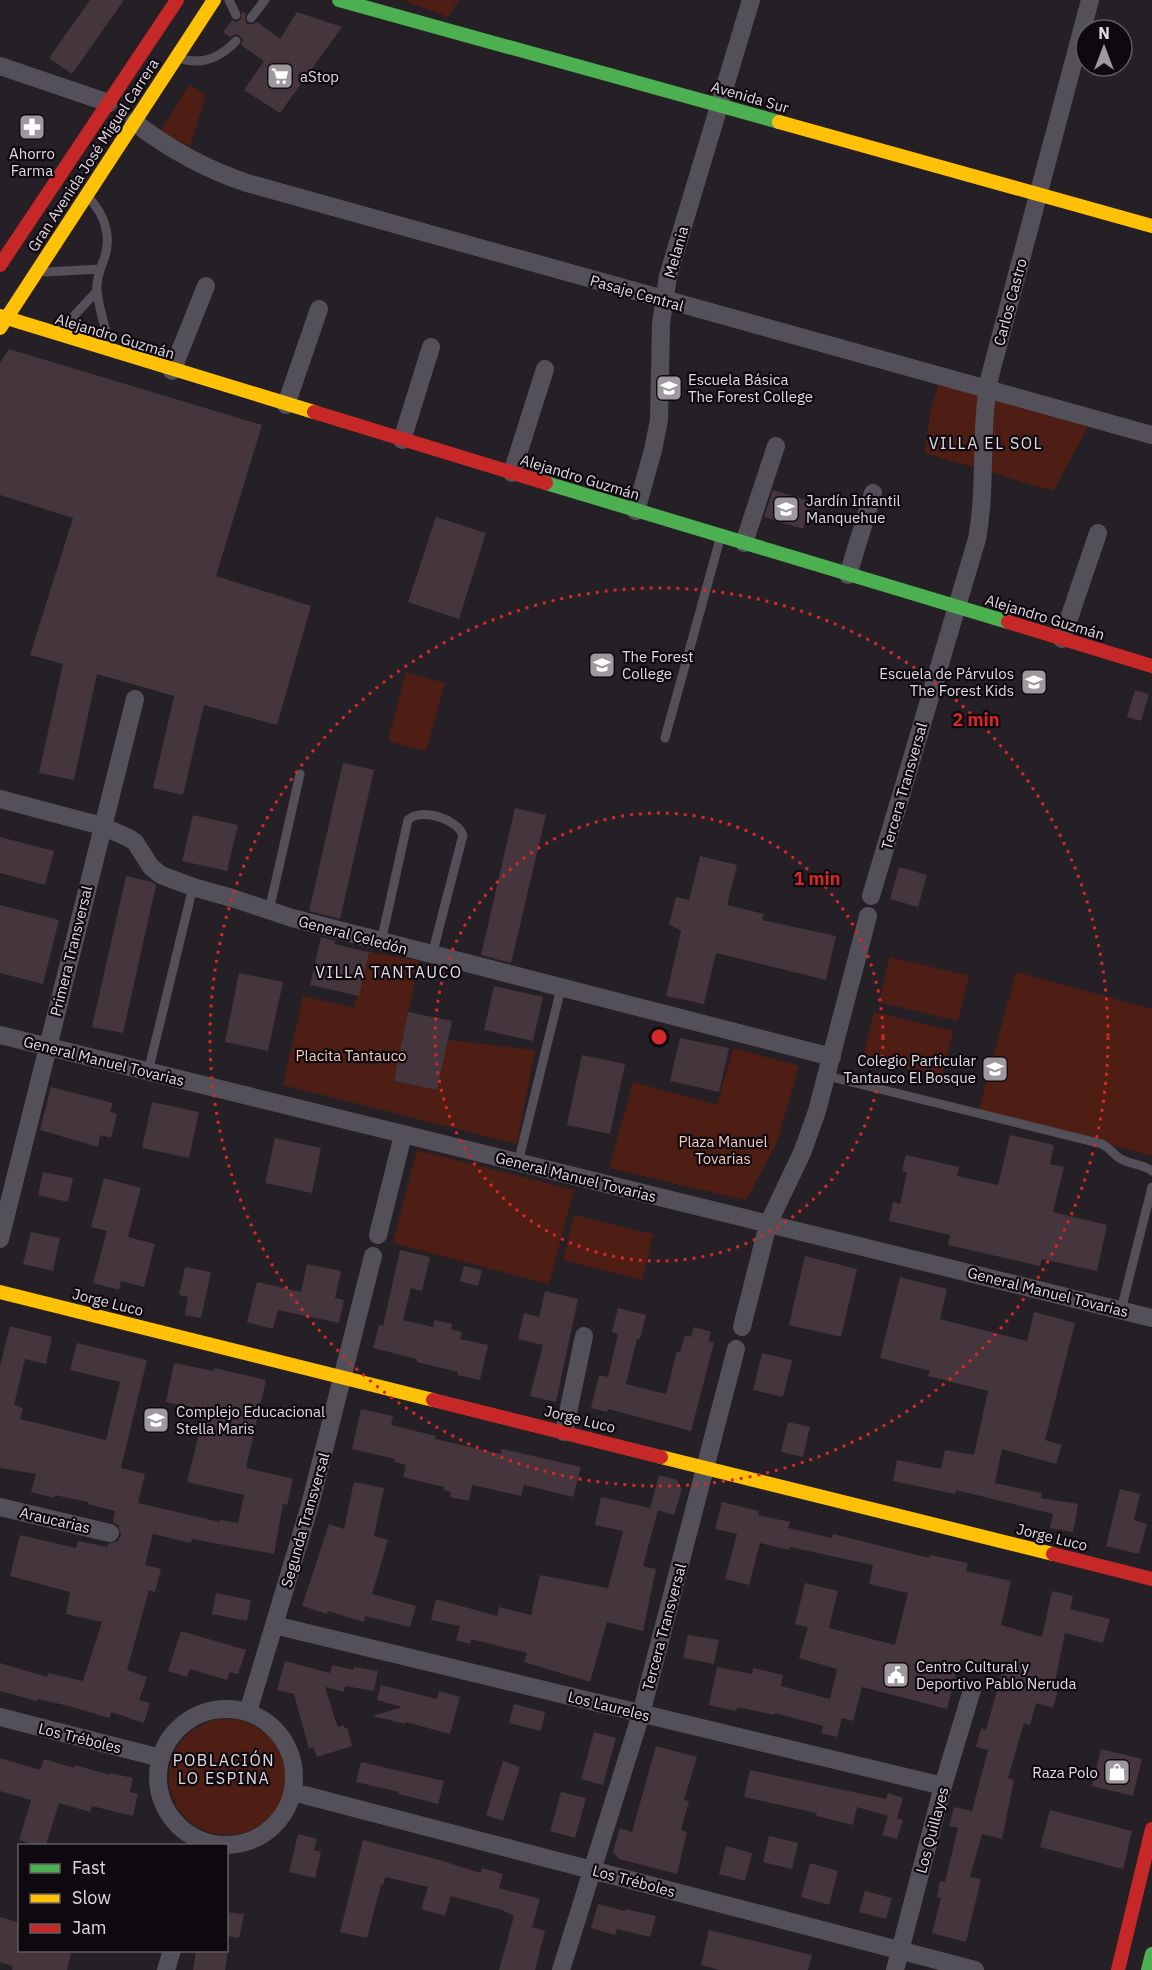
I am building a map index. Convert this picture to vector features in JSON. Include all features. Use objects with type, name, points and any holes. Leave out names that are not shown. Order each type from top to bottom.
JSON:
[{"type":"street","name":"Gran Avenida José Miguel Carrera","points":[[0,265],[177,0]]},
{"type":"street","name":"Gran Avenida José Miguel Carrera","points":[[2,321],[36,273],[214,0]]},
{"type":"street","name":"Avenida Sur","points":[[339,0],[1152,226]]},
{"type":"street","name":"Melania","points":[[636,511],[659,420],[663,300],[668,276],[751,0]]},
{"type":"street","name":"Carlos Castro","points":[[956,608],[972,558],[980,520],[987,389],[1090,0]]},
{"type":"street","points":[[0,66],[109,103]]},
{"type":"street","name":"Pasaje Central","points":[[134,122],[180,154],[202,166],[247,183],[1152,435]]},
{"type":"street","points":[[172,371],[206,286]]},
{"type":"street","points":[[286,405],[319,309]]},
{"type":"street","name":"Alejandro Guzmán","points":[[2,321],[57,335],[1152,666]]},
{"type":"street","points":[[402,440],[431,347]]},
{"type":"street","points":[[512,473],[545,369]]},
{"type":"street","points":[[744,543],[776,446]]},
{"type":"street","points":[[848,575],[873,493]]},
{"type":"street","points":[[1062,639],[1098,533]]},
{"type":"street","name":"Tercera Transversal","points":[[871,896],[956,608]]},
{"type":"street","name":"Primera Transversal","points":[[0,1239],[46,1047],[135,699]]},
{"type":"street","name":"General Celedón","points":[[0,799],[102,826],[135,842],[151,867],[161,875],[269,911],[381,942],[832,1057]]},
{"type":"street","points":[[742,1327],[768,1224],[802,1153],[827,1076],[868,916]]},
{"type":"street","name":"General Manuel Tovarias","points":[[0,1035],[1152,1318]]},
{"type":"street","points":[[378,1235],[403,1135]]},
{"type":"street","name":"Segunda Transversal","points":[[248,1712],[310,1505],[373,1256]]},
{"type":"street","name":"Jorge Luco","points":[[0,1292],[1152,1579]]},
{"type":"street","points":[[564,1432],[584,1336]]},
{"type":"street","name":"Tercera Transversal","points":[[561,1970],[641,1714],[707,1468],[736,1349]]},
{"type":"street","name":"Araucarias","points":[[0,1507],[110,1533]]},
{"type":"street","name":"Los Laureles","points":[[274,1625],[943,1786]]},
{"type":"street","name":"Los Quillayes","points":[[895,1970],[943,1786],[972,1690]]},
{"type":"street","points":[[206,1844],[186,1832],[173,1819],[164,1804],[159,1782],[161,1758],[177,1730],[194,1717],[226,1709],[248,1712],[270,1724],[286,1744],[294,1767],[293,1792],[285,1813],[261,1836],[228,1845]]},
{"type":"street","name":"Los Tréboles","points":[[0,1717],[161,1758]]},
{"type":"street","name":"Los Tréboles","points":[[293,1792],[975,1970]]},
{"type":"street","points":[[1118,1970],[1152,1829]]},
{"type":"street","points":[[166,1970],[171,1952]]},
{"type":"street","points":[[1148,1970],[1152,1954]]},
{"type":"lane","points":[[229,0],[236,15]]},
{"type":"lane","points":[[251,18],[265,0]]},
{"type":"lane","points":[[176,57],[188,61],[209,60],[228,50],[236,41]]},
{"type":"lane","points":[[87,195],[99,211],[106,229],[106,251],[100,269],[97,291],[112,352]]},
{"type":"lane","points":[[36,273],[100,269]]},
{"type":"lane","points":[[57,335],[97,291]]},
{"type":"lane","points":[[665,738],[721,537]]},
{"type":"lane","points":[[269,911],[300,774]]},
{"type":"lane","points":[[381,942],[408,820],[413,814],[425,813],[455,823],[463,835],[432,955]]},
{"type":"lane","points":[[148,1072],[193,887]]},
{"type":"lane","points":[[518,1163],[561,988]]},
{"type":"lane","points":[[827,1076],[1102,1144],[1119,1158],[1152,1171]]},
{"type":"lane","points":[[1120,1310],[1152,1187]]},
{"type":"green space","points":[[403,0],[459,0],[448,17]]},
{"type":"green space","points":[[189,85],[206,94],[190,146],[160,132]]},
{"type":"green space","points":[[939,384],[1088,427],[1053,491],[925,453],[931,408]]},
{"type":"green space","points":[[406,672],[445,683],[426,751],[388,741]]},
{"type":"green space","name":"Placita Tantauco","points":[[369,952],[419,961],[394,1081],[437,1090],[448,1040],[535,1050],[517,1144],[283,1085],[303,996],[354,1008]]},
{"type":"green space","points":[[890,957],[969,976],[958,1021],[879,1002]]},
{"type":"green space","points":[[1016,972],[1152,1009],[1152,1156],[979,1109]]},
{"type":"green space","points":[[874,1012],[953,1031],[942,1077],[863,1058]]},
{"type":"green space","name":"Plaza Manuel Tovarias","points":[[733,1048],[799,1066],[777,1142],[746,1200],[609,1168],[633,1082],[717,1105]]},
{"type":"green space","points":[[417,1150],[574,1190],[549,1284],[393,1243]]},
{"type":"green space","points":[[574,1215],[653,1234],[642,1280],[563,1260]]},
{"type":"green space","points":[[227,1719],[249,1723],[268,1736],[281,1755],[285,1777],[281,1799],[268,1818],[249,1831],[227,1835],[205,1831],[186,1818],[173,1799],[169,1777],[173,1755],[186,1736],[205,1723]]},
{"type":"building","points":[[90,0],[124,0],[72,74],[49,58]]},
{"type":"building","name":"aStop","points":[[242,11],[246,14],[247,24],[257,22],[280,39],[297,12],[342,27],[280,113],[244,90],[264,61],[241,45],[243,40],[240,36],[235,34],[230,37],[223,32],[232,20],[236,22],[241,19]]},
{"type":"building","points":[[9,349],[262,425],[216,576],[311,606],[277,725],[204,705],[183,795],[153,788],[174,696],[97,674],[74,780],[39,773],[63,664],[30,655],[73,518],[0,495],[0,363]]},
{"type":"building","name":"Jardín Infantil Manquehue","points":[[773,490],[812,502],[803,529],[764,517]]},
{"type":"building","points":[[436,517],[486,533],[459,619],[408,602]]},
{"type":"building","points":[[1135,690],[1149,694],[1141,721],[1127,717]]},
{"type":"building","points":[[343,763],[374,770],[340,919],[309,911]]},
{"type":"building","points":[[515,808],[546,815],[511,963],[481,955]]},
{"type":"building","points":[[193,815],[238,825],[227,871],[182,861]]},
{"type":"building","points":[[0,837],[54,851],[45,885],[0,873]]},
{"type":"building","points":[[700,856],[737,865],[727,905],[764,914],[762,920],[836,936],[826,980],[716,953],[704,1004],[666,996],[681,931],[669,924],[676,897],[689,900]]},
{"type":"building","points":[[899,867],[927,875],[918,907],[890,899]]},
{"type":"building","points":[[126,876],[156,885],[123,1033],[92,1027]]},
{"type":"building","points":[[0,905],[59,920],[43,984],[0,973]]},
{"type":"building","points":[[321,937],[335,941],[334,944],[369,952],[359,996],[310,985]]},
{"type":"building","points":[[239,973],[283,982],[268,1051],[225,1042]]},
{"type":"building","points":[[494,986],[543,997],[533,1041],[484,1030]]},
{"type":"building","points":[[408,1012],[452,1021],[437,1090],[394,1081]]},
{"type":"building","points":[[680,1038],[729,1048],[719,1092],[670,1081]]},
{"type":"building","points":[[582,1055],[625,1064],[610,1134],[567,1125]]},
{"type":"building","points":[[51,1087],[113,1103],[110,1112],[117,1114],[111,1138],[100,1135],[98,1147],[40,1130]]},
{"type":"building","points":[[152,1102],[199,1112],[189,1158],[142,1148]]},
{"type":"building","points":[[1010,1135],[1054,1145],[1050,1164],[1064,1167],[1053,1212],[1107,1225],[1097,1271],[1042,1259],[1040,1266],[948,1245],[950,1235],[889,1221],[893,1202],[900,1204],[907,1172],[902,1171],[906,1155],[959,1167],[957,1176],[998,1185]]},
{"type":"building","points":[[275,1138],[321,1148],[312,1193],[265,1183]]},
{"type":"building","points":[[43,1172],[73,1178],[68,1202],[38,1195]]},
{"type":"building","points":[[104,1178],[141,1188],[128,1237],[155,1244],[144,1287],[121,1281],[119,1290],[93,1283],[107,1231],[91,1227]]},
{"type":"building","points":[[31,1232],[60,1238],[53,1271],[23,1264]]},
{"type":"building","points":[[400,1250],[430,1257],[422,1291],[411,1288],[403,1320],[433,1327],[434,1320],[452,1324],[451,1329],[462,1332],[460,1339],[488,1345],[480,1380],[417,1362],[417,1359],[373,1348],[379,1325],[383,1326]]},
{"type":"building","points":[[805,1256],[857,1269],[841,1337],[789,1325]]},
{"type":"building","points":[[307,1264],[341,1271],[335,1298],[344,1300],[339,1323],[278,1310],[273,1329],[247,1322],[257,1282],[301,1292]]},
{"type":"building","points":[[464,1266],[482,1270],[478,1286],[460,1281]]},
{"type":"building","points":[[185,1267],[211,1272],[201,1318],[185,1315],[188,1297],[179,1295]]},
{"type":"building","points":[[900,1277],[947,1289],[940,1319],[1027,1341],[1034,1312],[1075,1323],[1045,1440],[1062,1445],[1056,1464],[1002,1449],[995,1483],[1042,1493],[1041,1498],[1078,1504],[1073,1532],[1050,1528],[1053,1514],[956,1490],[955,1494],[893,1481],[897,1460],[941,1469],[945,1450],[974,1455],[988,1391],[928,1376],[930,1371],[880,1358]]},
{"type":"building","points":[[545,1291],[578,1299],[556,1402],[530,1396],[543,1345],[518,1339],[524,1313],[539,1317]]},
{"type":"building","points":[[618,1308],[646,1315],[640,1339],[637,1339],[626,1384],[666,1394],[677,1351],[680,1352],[685,1335],[691,1337],[694,1327],[711,1332],[708,1341],[714,1343],[691,1431],[608,1409],[607,1412],[591,1408],[599,1375],[608,1377],[618,1334],[612,1332]]},
{"type":"building","points":[[10,1326],[52,1337],[46,1364],[25,1359],[14,1405],[23,1408],[20,1419],[106,1440],[120,1382],[70,1370],[77,1343],[147,1360],[121,1468],[145,1474],[138,1503],[220,1522],[220,1520],[238,1523],[244,1495],[187,1482],[205,1410],[166,1402],[174,1363],[214,1371],[214,1368],[266,1380],[246,1468],[293,1479],[287,1505],[283,1504],[274,1554],[192,1539],[191,1543],[153,1534],[145,1565],[161,1569],[155,1592],[149,1590],[127,1670],[147,1677],[139,1700],[150,1703],[144,1723],[111,1712],[109,1718],[69,1706],[37,1699],[37,1701],[0,1691],[0,1663],[47,1677],[48,1673],[83,1681],[102,1622],[66,1614],[70,1592],[10,1576],[20,1535],[76,1548],[78,1541],[107,1547],[108,1544],[118,1541],[121,1535],[118,1525],[113,1522],[115,1511],[88,1504],[88,1502],[55,1495],[54,1498],[31,1492],[36,1474],[0,1468],[0,1366]]},
{"type":"building","points":[[762,1353],[792,1360],[783,1397],[753,1390]]},
{"type":"building","points":[[361,1409],[393,1416],[391,1425],[436,1436],[435,1439],[501,1454],[502,1449],[581,1467],[573,1497],[524,1485],[521,1496],[472,1485],[469,1501],[450,1497],[451,1492],[443,1490],[444,1487],[403,1477],[406,1465],[395,1462],[395,1459],[352,1449]]},
{"type":"building","points":[[788,1422],[810,1427],[803,1457],[781,1452]]},
{"type":"building","points":[[659,1475],[677,1480],[682,1489],[674,1515],[658,1510],[643,1566],[656,1569],[643,1631],[607,1622],[590,1682],[524,1662],[527,1653],[471,1639],[470,1644],[456,1640],[460,1626],[431,1620],[436,1599],[497,1616],[499,1607],[531,1615],[540,1575],[608,1588],[623,1531],[595,1525],[601,1497],[650,1508]]},
{"type":"building","points":[[354,1482],[384,1488],[374,1536],[388,1540],[372,1594],[416,1606],[410,1627],[365,1616],[364,1622],[302,1606],[329,1524],[344,1529]]},
{"type":"building","points":[[1120,1489],[1140,1494],[1134,1520],[1147,1524],[1139,1554],[1106,1546]]},
{"type":"building","points":[[722,1502],[759,1511],[758,1515],[790,1522],[788,1528],[832,1538],[833,1534],[929,1558],[930,1555],[968,1563],[966,1571],[1011,1581],[1001,1625],[1042,1637],[1052,1591],[1073,1596],[1070,1609],[1110,1619],[1103,1643],[1065,1633],[1054,1686],[1059,1687],[1053,1708],[1036,1703],[1030,1725],[1024,1723],[1008,1778],[1014,1780],[1002,1839],[982,1834],[970,1877],[981,1879],[966,1942],[932,1933],[941,1898],[937,1897],[940,1881],[945,1882],[958,1828],[949,1826],[954,1807],[972,1811],[988,1750],[976,1747],[981,1728],[986,1730],[1002,1672],[989,1668],[990,1666],[960,1659],[947,1709],[862,1687],[853,1721],[842,1718],[837,1737],[821,1733],[823,1726],[775,1713],[774,1715],[737,1707],[736,1711],[709,1705],[717,1667],[752,1674],[753,1668],[783,1675],[781,1686],[830,1699],[837,1669],[799,1658],[808,1627],[795,1624],[805,1583],[838,1591],[829,1628],[895,1645],[908,1593],[869,1584],[873,1565],[790,1547],[789,1550],[760,1543],[749,1585],[725,1579],[737,1534],[715,1529]]},
{"type":"building","points":[[216,1593],[251,1600],[247,1621],[212,1614]]},
{"type":"building","points":[[181,1631],[246,1650],[238,1674],[230,1672],[227,1680],[190,1669],[187,1677],[168,1671]]},
{"type":"building","points":[[688,1635],[719,1640],[714,1664],[683,1658]]},
{"type":"building","points":[[285,1661],[330,1673],[332,1665],[353,1670],[354,1667],[378,1671],[374,1691],[345,1686],[344,1692],[325,1687],[337,1725],[347,1727],[352,1746],[317,1757],[313,1747],[309,1749],[294,1694],[277,1690]]},
{"type":"building","points":[[381,1685],[437,1699],[439,1691],[460,1697],[450,1734],[373,1716],[402,1707],[377,1700]]},
{"type":"building","points":[[514,1704],[545,1712],[541,1731],[509,1723]]},
{"type":"building","points":[[594,1732],[616,1738],[603,1785],[581,1779]]},
{"type":"building","points":[[656,1746],[697,1757],[684,1800],[689,1801],[681,1830],[687,1832],[677,1874],[619,1859],[613,1852],[620,1828],[632,1832]]},
{"type":"building","name":"Raza Polo","points":[[1101,1749],[1142,1759],[1133,1796],[1092,1786]]},
{"type":"building","points":[[0,1758],[40,1770],[44,1759],[74,1768],[75,1765],[110,1775],[110,1773],[133,1778],[130,1792],[138,1794],[133,1816],[92,1806],[90,1812],[59,1803],[46,1844],[32,1844],[19,1840],[31,1800],[0,1791]]},
{"type":"building","points":[[503,1761],[520,1767],[503,1821],[486,1815]]},
{"type":"building","points":[[361,1762],[444,1781],[438,1804],[356,1782]]},
{"type":"building","points":[[750,1770],[886,1799],[888,1793],[903,1798],[897,1818],[903,1820],[897,1839],[882,1835],[888,1816],[857,1807],[853,1825],[816,1816],[817,1813],[744,1797]]},
{"type":"building","points":[[561,1792],[586,1798],[575,1838],[550,1831]]},
{"type":"building","points":[[1050,1810],[1132,1831],[1123,1869],[1040,1847]]},
{"type":"building","points":[[298,1834],[317,1839],[314,1850],[321,1852],[315,1878],[289,1872]]},
{"type":"building","points":[[769,1836],[798,1843],[792,1869],[763,1862]]},
{"type":"building","points":[[363,1840],[481,1873],[482,1868],[503,1874],[499,1888],[540,1899],[532,1927],[545,1931],[535,1970],[499,1970],[514,1916],[502,1910],[451,1896],[445,1916],[421,1909],[428,1887],[385,1877],[367,1938],[340,1932]]},
{"type":"building","points":[[726,1846],[752,1853],[745,1881],[719,1874]]},
{"type":"building","points":[[810,1863],[838,1871],[829,1905],[801,1897]]},
{"type":"building","points":[[865,1891],[892,1898],[886,1919],[859,1912]]},
{"type":"building","points":[[598,1904],[656,1916],[650,1937],[617,1929],[615,1935],[591,1928]]},
{"type":"building","points":[[228,1912],[244,1914],[239,1938],[228,1936]]},
{"type":"building","points":[[0,1917],[18,1922],[18,1952],[71,1954],[67,1970],[12,1970],[13,1966],[0,1962]]},
{"type":"building","points":[[709,1930],[812,1955],[808,1970],[720,1970],[701,1965]]},
{"type":"building","points":[[196,1952],[228,1952],[225,1970],[193,1970]]},
{"type":"traffic: fast","points":[[339,0],[779,122]]},
{"type":"traffic: fast","points":[[546,483],[1008,622]]},
{"type":"traffic: fast","points":[[1148,1970],[1152,1954]]},
{"type":"traffic: slow","points":[[0,328],[214,0]]},
{"type":"traffic: slow","points":[[779,122],[1152,226]]},
{"type":"traffic: slow","points":[[0,316],[314,412]]},
{"type":"traffic: slow","points":[[0,1292],[433,1400]]},
{"type":"traffic: slow","points":[[661,1457],[1053,1554]]},
{"type":"traffic: jam","points":[[0,265],[177,0]]},
{"type":"traffic: jam","points":[[314,412],[546,483]]},
{"type":"traffic: jam","points":[[1008,622],[1152,666]]},
{"type":"traffic: jam","points":[[433,1400],[661,1457]]},
{"type":"traffic: jam","points":[[1053,1554],[1152,1579]]},
{"type":"traffic: jam","points":[[1118,1970],[1152,1829]]},
{"type":"place","name":"aStop","points":[[280,76]]},
{"type":"place","name":"Ahorro Farma","points":[[32,127]]},
{"type":"place","name":"Escuela Básica The Forest College","points":[[669,388]]},
{"type":"place","name":"Jardín Infantil Manquehue","points":[[786,509]]},
{"type":"place","name":"The Forest College","points":[[602,665]]},
{"type":"place","name":"Escuela de Párvulos The Forest Kids","points":[[1034,682]]},
{"type":"place","name":"Colegio Particular Tantauco El Bosque","points":[[995,1069]]},
{"type":"place","name":"Complejo Educacional Stella Maris","points":[[156,1420]]},
{"type":"place","name":"Centro Cultural y Deportivo Pablo Neruda","points":[[896,1675]]},
{"type":"place","name":"Raza Polo","points":[[1117,1772]]},
{"type":"district","name":"VILLA EL SOL","points":[[986,443]]},
{"type":"district","name":"VILLA TANTAUCO","points":[[389,972]]},
{"type":"district","name":"POBLACIÓN LO ESPINA","points":[[224,1769]]}]
